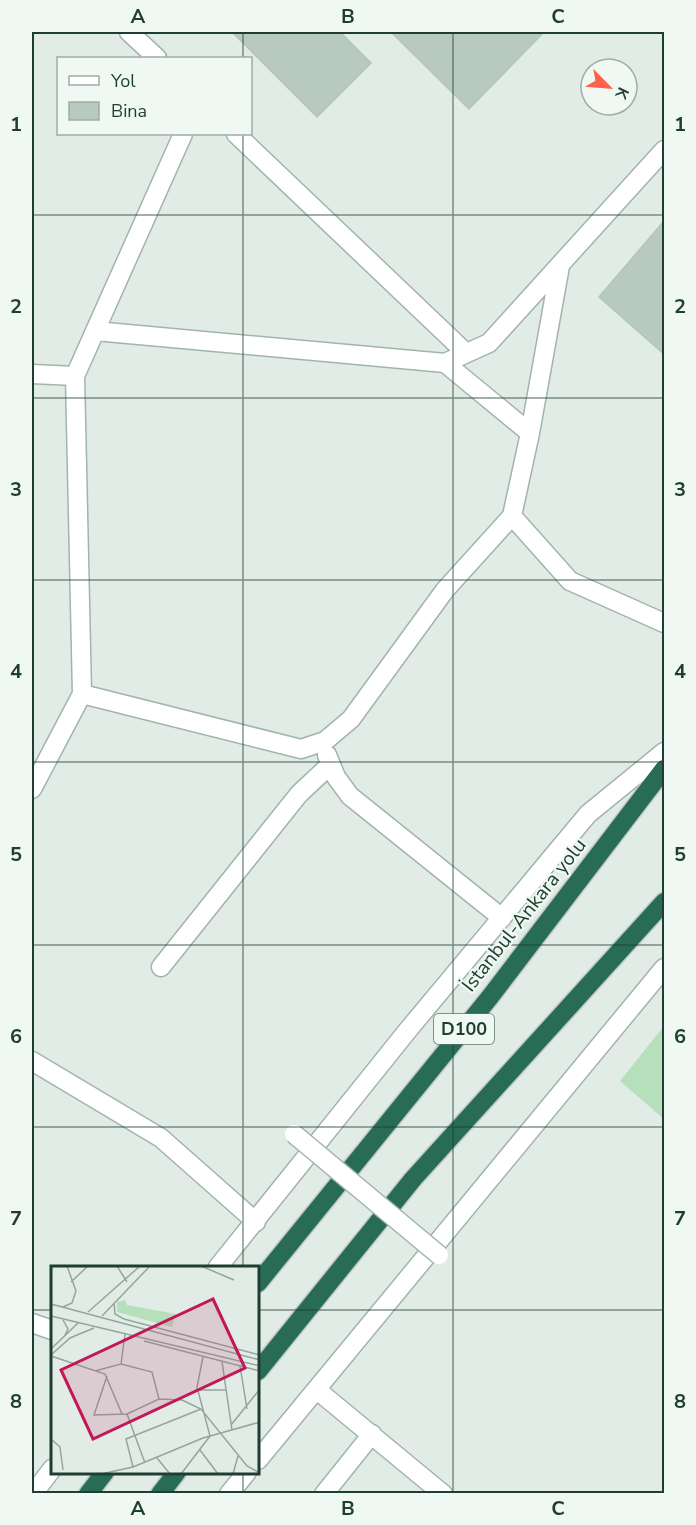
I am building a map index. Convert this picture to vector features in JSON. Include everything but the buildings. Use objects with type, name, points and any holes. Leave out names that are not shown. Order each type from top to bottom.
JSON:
[{"type":"highway","name":"İstanbul-Ankara yolu","points":[[260,1281],[490,997],[664,769]]},
{"type":"highway","points":[[260,1369],[413,1179],[664,902]]},
{"type":"highway","points":[[88,1494],[104,1474]]},
{"type":"highway","points":[[160,1494],[176,1474]]},
{"type":"street","points":[[129,32],[156,57]]},
{"type":"street","points":[[32,789],[82,694],[75,376],[183,135]]},
{"type":"street","points":[[237,135],[466,353]]},
{"type":"street","points":[[95,330],[445,363],[489,343],[664,150]]},
{"type":"street","points":[[82,694],[301,749],[325,741],[351,719],[445,590],[512,516],[530,434],[560,265]]},
{"type":"street","points":[[445,363],[530,434]]},
{"type":"street","points":[[32,374],[75,376]]},
{"type":"street","points":[[512,516],[570,581],[664,623]]},
{"type":"street","points":[[325,741],[330,765],[350,796],[502,918]]},
{"type":"street","points":[[219,1266],[408,1030],[588,814],[664,752]]},
{"type":"street","points":[[161,967],[298,794],[330,765]]},
{"type":"street","points":[[260,1458],[664,969]]},
{"type":"street","points":[[32,1061],[161,1138],[256,1222]]},
{"type":"street","points":[[294,1134],[439,1255]]},
{"type":"street","points":[[32,1323],[51,1330]]},
{"type":"street","points":[[317,1390],[443,1494]]},
{"type":"street","points":[[324,1494],[372,1434]]},
{"type":"street","points":[[32,1493],[51,1470]]},
{"type":"street","points":[[230,1494],[246,1474]]},
{"type":"green space","points":[[664,1026],[664,1119],[620,1081]]}]
